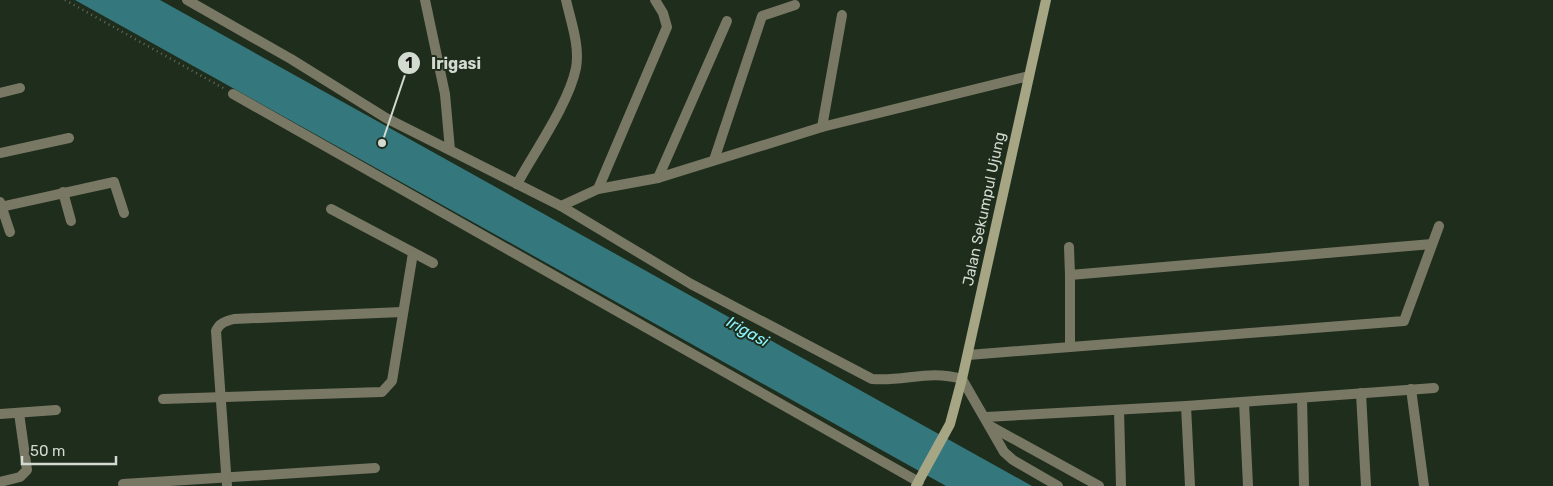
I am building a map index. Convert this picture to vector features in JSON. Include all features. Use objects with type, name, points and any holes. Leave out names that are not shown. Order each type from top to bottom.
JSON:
[{"type":"main road","name":"Jalan Sekumpul Ujung","points":[[920,482],[950,424],[962,379],[1046,0]]},
{"type":"street","points":[[187,0],[291,59],[386,118],[561,206],[691,284],[872,379],[891,381],[925,374],[944,374],[962,379],[1004,452],[1013,460],[1058,486]]},
{"type":"street","points":[[425,0],[445,94],[450,150]]},
{"type":"street","points":[[517,184],[566,96],[576,68],[576,44],[566,0]]},
{"type":"street","points":[[598,189],[667,28],[666,20],[656,0]]},
{"type":"street","points":[[714,160],[762,16],[795,5]]},
{"type":"street","points":[[822,127],[842,15]]},
{"type":"street","points":[[658,178],[727,21]]},
{"type":"street","points":[[561,206],[598,189],[658,178],[822,127],[1029,76]]},
{"type":"street","points":[[0,93],[20,88]]},
{"type":"street","points":[[233,94],[920,482]]},
{"type":"street","points":[[0,153],[69,138]]},
{"type":"street","points":[[10,232],[1,205],[114,182],[124,213]]},
{"type":"street","points":[[62,192],[71,220]]},
{"type":"street","points":[[331,209],[433,263]]},
{"type":"street","points":[[968,355],[1404,321],[1439,226]]},
{"type":"street","points":[[1070,275],[1432,244]]},
{"type":"street","points":[[1069,247],[1070,347]]},
{"type":"street","points":[[163,400],[382,392],[392,381],[413,253]]},
{"type":"street","points":[[226,481],[222,397],[216,331],[225,321],[402,312]]},
{"type":"street","points":[[988,422],[1120,410],[1434,388]]},
{"type":"street","points":[[1410,389],[1424,486]]},
{"type":"street","points":[[1361,393],[1366,486]]},
{"type":"street","points":[[1302,398],[1304,486]]},
{"type":"street","points":[[1244,402],[1248,486]]},
{"type":"street","points":[[1186,406],[1190,486]]},
{"type":"street","points":[[0,414],[56,410]]},
{"type":"street","points":[[1120,410],[1122,486]]},
{"type":"street","points":[[0,482],[20,477],[27,470],[19,413]]},
{"type":"street","points":[[988,422],[1099,486]]},
{"type":"street","points":[[123,484],[226,481],[375,468]]},
{"type":"path","points":[[66,0],[233,94]]},
{"type":"water","points":[[75,0],[160,0],[1032,486],[946,486]]},
{"type":"place","name":"Irigasi","points":[[382,143]]}]
